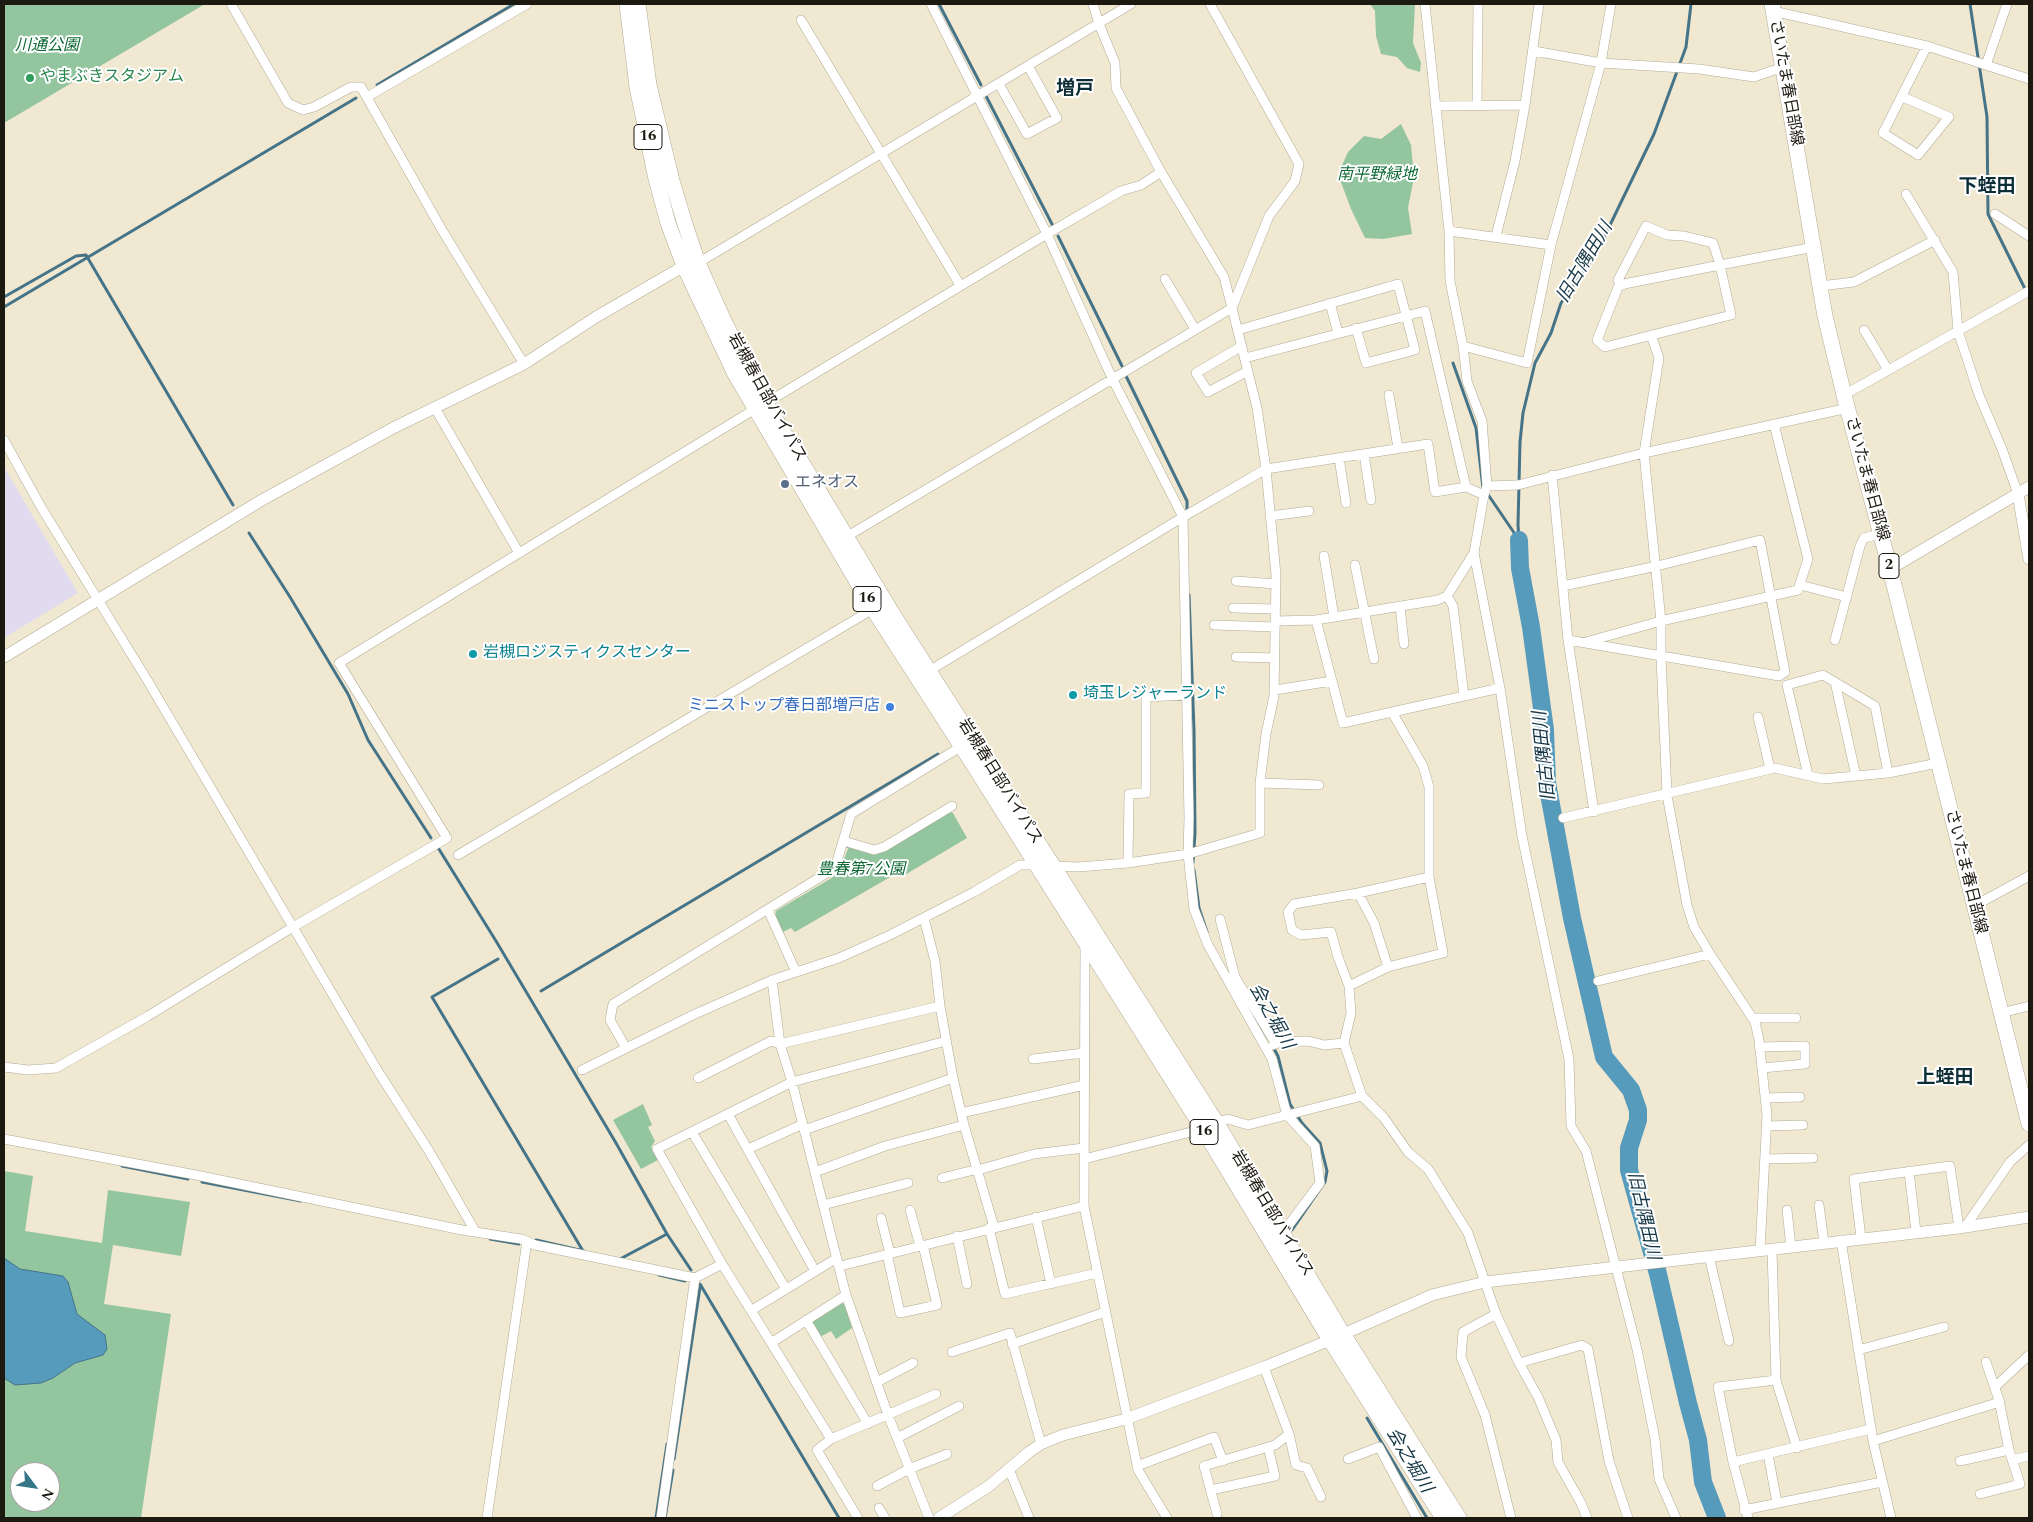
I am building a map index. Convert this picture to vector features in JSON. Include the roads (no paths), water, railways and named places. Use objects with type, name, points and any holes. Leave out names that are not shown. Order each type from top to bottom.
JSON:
[{"type":"main road","name":"岩槻春日部バイパス","points":[[627,4],[637,87],[656,179],[668,223],[691,264],[735,374],[761,406],[1052,866],[1337,1337],[1443,1518]]},
{"type":"main road","name":"岩槻春日部バイパス","points":[[638,4],[649,85],[691,264]]},
{"type":"main road","name":"さいたま春日部線","points":[[1773,7],[1820,286],[1846,402],[1890,568],[2029,1124]]},
{"type":"main road","name":"岩槻春日部バイパス","points":[[761,406],[873,609],[962,746],[1086,944],[1282,1234],[1337,1337],[1459,1518]]},
{"type":"street","points":[[231,4],[288,103],[303,110],[314,107],[351,87],[361,87],[442,230],[524,364]]},
{"type":"street","points":[[368,97],[527,4]]},
{"type":"street","points":[[931,4],[1047,234],[1112,378],[1183,517],[1189,817],[1188,854],[1194,909],[1208,945],[1267,1048],[1293,1113],[1315,1146],[1320,1183],[1282,1234]]},
{"type":"street","points":[[582,1070],[693,1015],[772,980],[838,958],[924,918],[1020,865],[1036,864],[1078,867],[1128,863],[1188,854],[1260,833],[1260,783],[1266,734],[1275,690],[1276,584],[1266,469],[1257,408],[1224,277],[1162,172],[1116,88],[1115,63],[1093,4]]},
{"type":"street","points":[[4,657],[262,500],[393,428],[524,364],[596,317],[691,264],[999,84],[1131,4]]},
{"type":"street","points":[[846,538],[1232,308],[1269,216],[1295,181],[1299,164],[1210,4]]},
{"type":"street","points":[[1214,625],[1275,624],[1316,620],[1438,600],[1447,596],[1474,553],[1486,490],[1482,420],[1466,381],[1463,346],[1450,281],[1449,231],[1424,4]]},
{"type":"street","points":[[1477,105],[1478,4]]},
{"type":"street","points":[[1496,236],[1525,105],[1539,4]]},
{"type":"street","points":[[1463,346],[1527,363],[1551,246],[1601,63],[1610,4]]},
{"type":"street","points":[[1986,65],[2007,4]]},
{"type":"street","points":[[1773,7],[1926,46],[2029,79]]},
{"type":"street","points":[[801,20],[960,285]]},
{"type":"street","points":[[1902,97],[1949,117],[1918,155],[1883,133],[1926,46]]},
{"type":"street","points":[[1534,50],[1601,63],[1685,68],[1754,77],[1783,67]]},
{"type":"street","points":[[999,84],[1027,134],[1057,118],[1028,66]]},
{"type":"street","points":[[1435,106],[1525,105]]},
{"type":"street","points":[[4,1067],[28,1070],[56,1068],[148,1016],[294,927],[447,838],[339,663],[960,285],[1121,191],[1140,185],[1162,172]]},
{"type":"street","points":[[1906,194],[1953,272],[1958,331],[1979,395],[2002,448],[2018,494],[2029,559]]},
{"type":"street","points":[[1995,214],[2029,236]]},
{"type":"street","points":[[1622,285],[1618,280],[1646,226],[1667,235],[1684,236],[1713,243],[1720,265],[1731,315],[1605,347],[1597,340],[1622,285],[1720,265],[1814,247]]},
{"type":"street","points":[[1449,231],[1496,236],[1551,246]]},
{"type":"street","points":[[1820,286],[1854,282],[1935,240]]},
{"type":"street","points":[[1164,278],[1195,329]]},
{"type":"street","points":[[1238,330],[1398,284],[1415,350],[1366,363],[1356,328]]},
{"type":"street","points":[[929,671],[1183,517],[1266,469],[1428,444],[1436,492],[1466,488],[1486,490],[1518,485],[1644,453],[1774,424],[1846,402],[1888,370],[2029,291]]},
{"type":"street","points":[[1330,303],[1338,333]]},
{"type":"street","points":[[1245,358],[1425,311],[1466,488]]},
{"type":"street","points":[[1864,330],[1888,370]]},
{"type":"street","points":[[1652,335],[1659,358],[1644,453],[1662,621],[1661,657],[1667,795],[1687,905],[1694,927],[1755,1022],[1765,1098],[1766,1250],[1776,1380],[1797,1448]]},
{"type":"street","points":[[1242,346],[1196,373],[1208,392],[1248,370]]},
{"type":"street","points":[[1389,395],[1398,448]]},
{"type":"street","points":[[435,408],[519,553]]},
{"type":"street","points":[[1583,643],[1662,621],[1798,590],[1808,559],[1774,424]]},
{"type":"street","points":[[4,440],[379,1073],[429,1151],[475,1231]]},
{"type":"street","points":[[1364,454],[1371,500]]},
{"type":"street","points":[[1339,458],[1346,503]]},
{"type":"street","points":[[1552,476],[1568,640],[1594,812]]},
{"type":"street","points":[[1890,568],[2029,488]]},
{"type":"street","points":[[1270,516],[1309,511]]},
{"type":"street","points":[[1835,640],[1860,546],[1864,538],[1880,534]]},
{"type":"street","points":[[1563,586],[1657,566],[1760,540],[1785,672],[1779,676],[1568,640]]},
{"type":"street","points":[[1474,553],[1500,688],[1522,836],[1569,1060],[1571,1126],[1586,1151],[1639,1358],[1655,1439],[1659,1479],[1676,1518]]},
{"type":"street","points":[[1324,556],[1334,617]]},
{"type":"street","points":[[1354,565],[1374,659]]},
{"type":"street","points":[[1236,581],[1276,584]]},
{"type":"street","points":[[1800,585],[1846,597]]},
{"type":"street","points":[[1447,596],[1453,606],[1464,696]]},
{"type":"street","points":[[1400,606],[1404,644]]},
{"type":"street","points":[[1233,608],[1275,609]]},
{"type":"street","points":[[458,855],[873,609]]},
{"type":"street","points":[[1316,620],[1343,723],[1500,688]]},
{"type":"street","points":[[1236,657],[1275,658]]},
{"type":"street","points":[[1808,775],[1787,685],[1823,675],[1875,706],[1888,772]]},
{"type":"street","points":[[1275,690],[1332,681]]},
{"type":"street","points":[[1835,682],[1856,776]]},
{"type":"street","points":[[1128,863],[1129,794],[1146,793],[1146,697],[1187,695]]},
{"type":"street","points":[[1350,986],[1388,967],[1443,953],[1429,878],[1429,787],[1423,766],[1392,712]]},
{"type":"street","points":[[1758,717],[1770,769]]},
{"type":"street","points":[[626,1048],[610,1020],[613,1004],[835,868],[851,814],[931,770],[962,746]]},
{"type":"street","points":[[1563,818],[1775,768],[1823,779],[1888,772],[1938,763]]},
{"type":"street","points":[[1260,783],[1319,785]]},
{"type":"street","points":[[847,842],[874,850],[884,847],[952,806]]},
{"type":"street","points":[[1974,906],[2029,876]]},
{"type":"street","points":[[1429,878],[1294,904],[1288,912],[1292,930],[1301,935],[1331,932],[1338,958],[1350,986],[1351,1013],[1344,1043],[1362,1096],[1384,1118],[1408,1152],[1428,1169],[1468,1233],[1496,1314],[1519,1364],[1538,1397],[1556,1440],[1558,1462],[1587,1518]]},
{"type":"street","points":[[1358,893],[1374,923],[1388,967]]},
{"type":"street","points":[[768,910],[796,972]]},
{"type":"street","points":[[924,918],[935,961],[940,1006],[953,1078],[992,1228],[1005,1294],[1097,1273]]},
{"type":"street","points":[[1220,919],[1235,977],[1276,1044]]},
{"type":"street","points":[[1086,944],[1084,1206],[1104,1312],[1137,1466],[1167,1518]]},
{"type":"street","points":[[1598,981],[1710,954]]},
{"type":"street","points":[[1223,973],[1234,969]]},
{"type":"street","points":[[772,980],[780,1044],[792,1082],[846,1295],[888,1415],[929,1518]]},
{"type":"street","points":[[698,1078],[771,1041],[780,1044],[940,1006]]},
{"type":"street","points":[[2001,1013],[2029,1006]]},
{"type":"street","points":[[1752,1018],[1796,1018]]},
{"type":"street","points":[[831,1440],[722,1264],[657,1149],[792,1082],[946,1040]]},
{"type":"street","points":[[1267,1048],[1276,1044],[1308,1041],[1324,1045],[1344,1043]]},
{"type":"street","points":[[1759,1047],[1805,1046],[1805,1064],[1762,1068]]},
{"type":"street","points":[[1034,1059],[1084,1053]]},
{"type":"street","points":[[748,1150],[803,1127],[953,1078]]},
{"type":"street","points":[[961,1113],[1084,1085]]},
{"type":"street","points":[[1084,1159],[1209,1126],[1228,1119],[1248,1125],[1362,1096]]},
{"type":"street","points":[[1765,1098],[1800,1097]]},
{"type":"street","points":[[728,1114],[815,1271]]},
{"type":"street","points":[[815,1172],[885,1146],[964,1125]]},
{"type":"street","points":[[1766,1126],[1803,1125]]},
{"type":"street","points":[[692,1132],[786,1289]]},
{"type":"street","points":[[4,1139],[526,1241],[535,1245],[695,1278],[722,1264]]},
{"type":"street","points":[[1962,1227],[2010,1162],[2029,1145]]},
{"type":"street","points":[[942,1178],[1034,1154],[1084,1148]]},
{"type":"street","points":[[1765,1159],[1813,1158]]},
{"type":"street","points":[[1861,1238],[1854,1179],[1950,1166],[1962,1227]]},
{"type":"street","points":[[1909,1171],[1916,1232]]},
{"type":"street","points":[[823,1205],[908,1183]]},
{"type":"street","points":[[1819,1205],[1824,1243]]},
{"type":"street","points":[[752,1310],[815,1271],[839,1262],[888,1254],[1084,1206]]},
{"type":"street","points":[[881,1218],[900,1313],[937,1305],[922,1245],[910,1210]]},
{"type":"street","points":[[1787,1210],[1792,1247]]},
{"type":"street","points":[[943,1517],[989,1486],[1041,1444],[1063,1435],[1126,1419],[1264,1367],[1432,1295],[1485,1282],[1962,1227],[2029,1216]]},
{"type":"street","points":[[1036,1217],[1051,1284]]},
{"type":"street","points":[[956,1236],[967,1284]]},
{"type":"street","points":[[1841,1240],[1873,1441],[1891,1518]]},
{"type":"street","points":[[487,1518],[526,1241]]},
{"type":"street","points":[[1709,1256],[1729,1341]]},
{"type":"street","points":[[661,1518],[695,1278]]},
{"type":"street","points":[[771,1343],[846,1295]]},
{"type":"street","points":[[1012,1344],[1104,1312]]},
{"type":"street","points":[[1496,1314],[1463,1332],[1461,1357],[1484,1415],[1511,1518]]},
{"type":"street","points":[[806,1320],[868,1424]]},
{"type":"street","points":[[1858,1350],[1944,1327]]},
{"type":"street","points":[[952,1352],[1010,1333],[1041,1444]]},
{"type":"street","points":[[1519,1364],[1582,1345],[1588,1349],[1609,1461],[1628,1518]]},
{"type":"street","points":[[1995,1388],[2029,1355]]},
{"type":"street","points":[[1980,1494],[2020,1484],[2009,1450],[2000,1402],[1986,1362]]},
{"type":"street","points":[[877,1382],[913,1363]]},
{"type":"street","points":[[1264,1367],[1288,1434],[1296,1465],[1307,1468],[1321,1497]]},
{"type":"street","points":[[1776,1380],[1718,1386],[1733,1462],[1746,1514],[1777,1503],[1882,1482]]},
{"type":"street","points":[[858,1518],[817,1450],[831,1440],[936,1394]]},
{"type":"street","points":[[1873,1441],[2000,1402]]},
{"type":"street","points":[[897,1438],[959,1406]]},
{"type":"street","points":[[1733,1462],[1871,1429]]},
{"type":"street","points":[[1217,1514],[1204,1466],[1275,1445],[1288,1434]]},
{"type":"street","points":[[1137,1466],[1214,1437],[1223,1461]]},
{"type":"street","points":[[1211,1490],[1275,1476],[1268,1447]]},
{"type":"street","points":[[1348,1459],[1379,1447],[1417,1518]]},
{"type":"street","points":[[1960,1460],[2009,1450]]},
{"type":"street","points":[[878,1486],[909,1469],[947,1454]]},
{"type":"street","points":[[1768,1454],[1777,1503]]},
{"type":"street","points":[[2012,1460],[2029,1456]]},
{"type":"street","points":[[1009,1469],[1029,1518]]},
{"type":"street","points":[[878,1508],[885,1518]]},
{"type":"water","points":[[4,1258],[20,1269],[63,1276],[68,1282],[77,1314],[105,1335],[107,1349],[103,1355],[75,1363],[53,1378],[41,1383],[15,1385],[4,1378]]},
{"type":"waterway","points":[[377,85],[514,4]]},
{"type":"waterway","points":[[939,4],[981,85]]},
{"type":"waterway","name":"旧古隅田川","points":[[1519,540],[1520,442],[1523,413],[1535,363],[1551,333],[1561,303],[1596,254],[1654,134],[1686,47],[1691,4]]},
{"type":"waterway","points":[[1970,4],[1987,117],[1988,214],[2029,297]]},
{"type":"waterway","points":[[986,96],[1054,228]]},
{"type":"waterway","points":[[4,307],[356,98]]},
{"type":"waterway","points":[[1058,236],[1122,366]]},
{"type":"waterway","points":[[4,297],[76,256],[86,255],[233,505]]},
{"type":"waterway","points":[[1453,363],[1476,428],[1483,488]]},
{"type":"waterway","points":[[1126,376],[1187,501],[1187,514]]},
{"type":"waterway","points":[[1487,493],[1519,540]]},
{"type":"waterway","points":[[249,533],[348,694],[368,740],[431,838]]},
{"type":"waterway","name":"旧古隅田川","points":[[1519,540],[1520,568],[1531,627],[1545,730],[1547,783],[1572,918],[1604,1057],[1631,1090],[1638,1110],[1638,1120],[1629,1148],[1629,1170],[1658,1274],[1698,1440],[1703,1482],[1717,1518]]},
{"type":"waterway","points":[[1189,595],[1194,730],[1195,833],[1193,863]]},
{"type":"waterway","points":[[541,991],[938,754]]},
{"type":"waterway","points":[[437,846],[616,1143],[667,1234],[691,1270]]},
{"type":"waterway","name":"会之堀川","points":[[1194,870],[1199,908],[1207,932]]},
{"type":"waterway","points":[[498,959],[432,997],[583,1251]]},
{"type":"waterway","name":"会之堀川","points":[[1272,1045],[1278,1056],[1290,1104],[1302,1123],[1320,1143],[1327,1171],[1325,1182],[1292,1230]]},
{"type":"waterway","points":[[122,1166],[188,1179]]},
{"type":"waterway","points":[[202,1182],[301,1201]]},
{"type":"waterway","points":[[620,1259],[667,1234]]},
{"type":"waterway","points":[[490,1239],[519,1244]]},
{"type":"waterway","points":[[536,1240],[584,1251]]},
{"type":"waterway","points":[[659,1275],[685,1281]]},
{"type":"waterway","points":[[700,1284],[839,1518]]},
{"type":"waterway","points":[[674,1459],[700,1287]]},
{"type":"waterway","name":"会之堀川","points":[[1367,1418],[1427,1518]]},
{"type":"waterway","points":[[656,1518],[667,1444]]},
{"type":"waterway","points":[[665,1518],[673,1470]]},
{"type":"place","name":"やまぶきスタジアム","points":[[30,78]]},
{"type":"place","name":"エネオス","points":[[785,484]]},
{"type":"place","name":"岩槻ロジスティクスセンター","points":[[473,654]]},
{"type":"place","name":"埼玉レジャーランド","points":[[1073,695]]},
{"type":"place","name":"ミニストップ春日部増戸店","points":[[890,707]]},
{"type":"district","name":"増戸","points":[[1075,90]]},
{"type":"district","name":"下蛭田","points":[[1987,188]]},
{"type":"district","name":"上蛭田","points":[[1945,1079]]},
{"type":"park label","name":"川通公園","points":[[47,47]]},
{"type":"park label","name":"南平野緑地","points":[[1377,176]]},
{"type":"park label","name":"豊春第7公園","points":[[861,871]]}]
